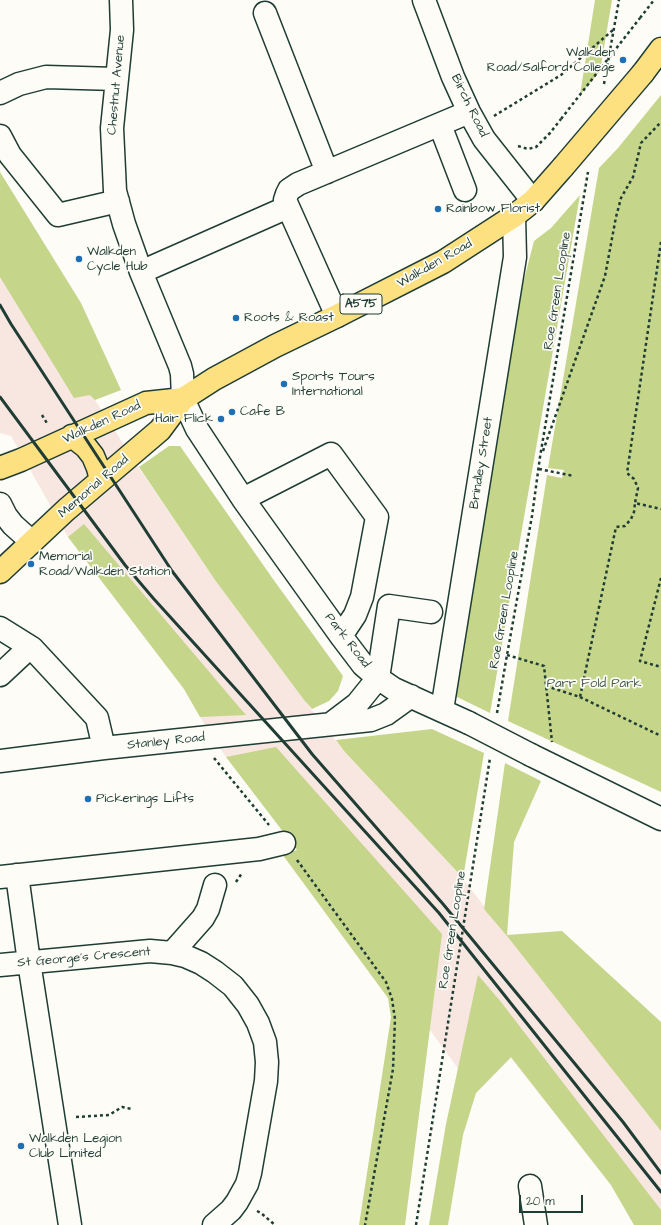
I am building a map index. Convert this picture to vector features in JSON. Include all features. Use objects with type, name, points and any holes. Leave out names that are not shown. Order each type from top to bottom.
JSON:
[{"type":"main road","name":"Walkden Road","points":[[0,468],[21,460],[146,402],[183,399],[214,379],[262,353],[443,262],[514,216],[533,201],[661,49]]},
{"type":"main road","name":"Memorial Road","points":[[0,572],[101,480],[160,430],[183,399]]},
{"type":"main road","points":[[72,436],[86,447],[93,456],[101,480]]},
{"type":"street","name":"Chestnut Avenue","points":[[121,0],[122,30],[112,128],[115,191],[124,224],[141,272],[180,366],[182,374],[183,399]]},
{"type":"street","name":"Birch Road","points":[[424,0],[453,77],[473,119],[484,139],[533,201]]},
{"type":"street","points":[[265,13],[327,172]]},
{"type":"street","points":[[2,87],[46,77],[116,79]]},
{"type":"street","points":[[337,316],[285,200],[289,190],[298,184],[440,125],[473,119]]},
{"type":"street","points":[[440,125],[465,190]]},
{"type":"street","points":[[0,136],[10,155],[58,214],[118,200]]},
{"type":"street","points":[[141,272],[288,207]]},
{"type":"street","name":"Brindley Street","points":[[442,710],[515,257],[514,216]]},
{"type":"street","name":"Park Road","points":[[183,399],[197,429],[243,499],[363,665],[394,689],[442,710],[661,819]]},
{"type":"street","points":[[243,499],[331,454],[377,517],[362,597],[355,615],[341,636]]},
{"type":"street","points":[[0,504],[6,516],[32,542]]},
{"type":"street","points":[[332,723],[357,704],[378,678],[390,606],[431,612]]},
{"type":"street","points":[[0,628],[30,647],[97,718],[104,748]]},
{"type":"street","points":[[0,675],[30,647]]},
{"type":"street","name":"Stanley Road","points":[[0,761],[104,748],[371,720],[386,714],[411,696]]},
{"type":"street","points":[[70,1225],[29,962],[9,876],[259,849],[284,843]]},
{"type":"street","points":[[172,953],[203,918],[208,909],[215,885]]},
{"type":"street","name":"St George's Crescent","points":[[0,966],[150,951],[172,953],[185,956],[201,963],[215,972],[232,986],[248,1005],[258,1022],[265,1042],[267,1062],[266,1081],[247,1184],[237,1202],[214,1225]]},
{"type":"street","points":[[530,1186],[536,1225]]},
{"type":"path","points":[[604,85],[619,0]]},
{"type":"path","points":[[514,143],[520,147],[528,149],[536,147],[550,133],[654,0]]},
{"type":"path","points":[[473,119],[561,75],[613,30]]},
{"type":"path","points":[[540,457],[606,276],[616,217],[621,198],[633,177],[641,143],[661,122]]},
{"type":"path","name":"Roe Green Loopline","points":[[497,717],[506,655],[532,516],[540,457],[588,171]]},
{"type":"path","points":[[580,697],[616,527],[625,526],[631,519],[636,503],[638,488],[634,479],[627,473],[661,242]]},
{"type":"path","points":[[539,469],[574,476]]},
{"type":"path","points":[[636,503],[661,509]]},
{"type":"path","points":[[661,578],[640,661],[661,667]]},
{"type":"path","points":[[506,655],[544,666],[555,767]]},
{"type":"path","points":[[546,686],[580,697],[661,736]]},
{"type":"path","points":[[198,738],[284,843],[386,982],[392,999],[395,1019],[392,1069],[365,1225]]},
{"type":"path","name":"Roe Green Loopline","points":[[416,1225],[490,756]]},
{"type":"path","points":[[51,1103],[62,1116],[67,1118],[109,1115],[122,1107],[132,1109]]},
{"type":"shaded area","points":[[0,253],[139,468],[215,580],[304,700],[344,751],[459,874],[523,956],[661,1126],[661,1225],[634,1225],[611,1185],[511,1058],[476,1093],[298,850],[226,757],[184,689],[68,537],[11,436],[0,433]]},
{"type":"green space","points":[[595,0],[612,0],[600,71],[580,95]]},
{"type":"green space","name":"Parr Fold Park","points":[[661,95],[661,792],[508,721],[547,475],[562,478],[564,470],[548,468],[599,168],[618,148]]},
{"type":"green space","points":[[0,172],[81,303],[121,390],[95,400],[90,395],[74,398],[0,277]]},
{"type":"green space","points":[[580,195],[490,713],[451,694],[518,303],[534,241],[551,228]]},
{"type":"green space","points":[[169,446],[180,446],[343,676],[338,691],[329,701],[312,709],[304,700],[215,580],[139,467]]},
{"type":"green space","points":[[84,524],[246,715],[200,717],[184,689],[68,537]]},
{"type":"green space","points":[[432,729],[484,753],[463,878],[344,751],[336,740]]},
{"type":"green space","points":[[276,747],[442,934],[405,1225],[359,1225],[391,1017],[388,998],[282,854],[297,850],[226,757]]},
{"type":"green space","points":[[505,763],[541,781],[514,842],[507,935],[562,931],[661,1022],[661,1131],[484,909]]},
{"type":"green space","points":[[478,975],[501,1002],[661,1210],[661,1225],[634,1225],[611,1185],[511,1057],[476,1093],[463,1135],[448,1225],[429,1225],[446,1124]]},
{"type":"railway","points":[[0,305],[172,571],[312,754],[443,904],[623,1122],[661,1173]]},
{"type":"railway","points":[[0,397],[125,565],[153,598],[439,913],[661,1192]]},
{"type":"place","name":"Walkden Road/Salford College","points":[[623,60]]},
{"type":"place","name":"Rainbow Florist","points":[[438,209]]},
{"type":"place","name":"Walkden Cycle Hub","points":[[79,259]]},
{"type":"place","name":"Roots & Roast","points":[[236,318]]},
{"type":"place","name":"Sports Tours International","points":[[284,384]]},
{"type":"place","name":"Cafe B","points":[[232,412]]},
{"type":"place","name":"Hair Flick","points":[[221,419]]},
{"type":"place","name":"Memorial Road/Walkden Station","points":[[31,564]]},
{"type":"place","name":"Pickerings Lifts","points":[[88,799]]},
{"type":"place","name":"Walkden Legion Club Limited","points":[[21,1146]]}]
